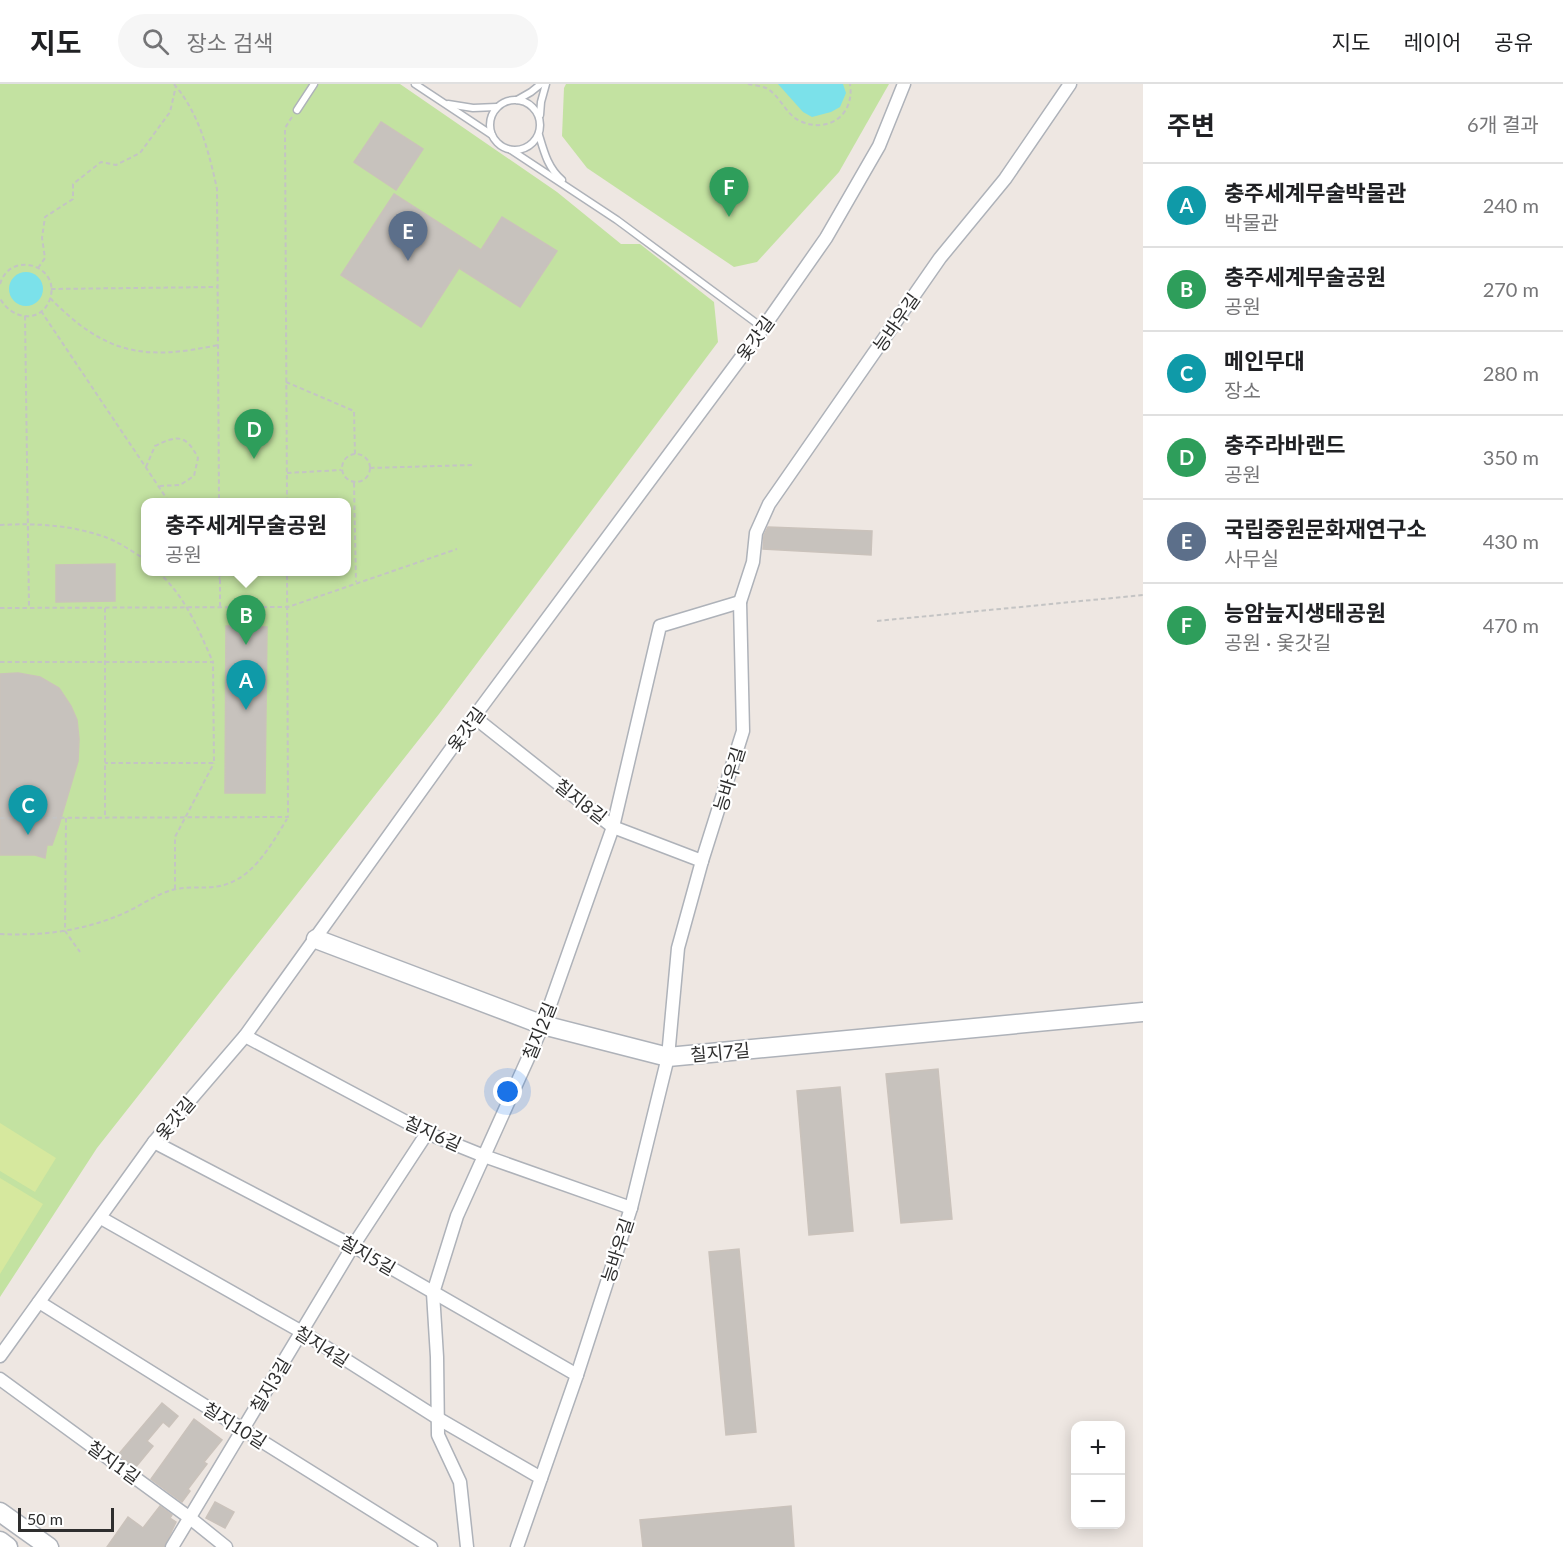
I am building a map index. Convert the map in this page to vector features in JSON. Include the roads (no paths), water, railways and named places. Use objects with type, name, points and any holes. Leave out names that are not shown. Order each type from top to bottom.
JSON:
[{"type":"street","name":"옻갓길","points":[[0,1356],[154,1142],[245,1036],[474,717],[763,328],[826,237],[879,146],[904,84]]},
{"type":"street","name":"능바우길","points":[[517,1547],[577,1376],[631,1208],[668,1057],[678,948],[702,861],[743,731],[740,603],[753,562],[756,533],[769,504],[939,258],[1005,179],[1070,84]]},
{"type":"street","name":"칠지2길","points":[[467,1547],[460,1482],[438,1434],[433,1293],[457,1216],[543,1025],[613,827],[660,626],[740,603]]},
{"type":"street","name":"칠지8길","points":[[474,717],[613,827],[702,861]]},
{"type":"street","name":"칠지7길","points":[[316,939],[543,1025],[668,1057],[1143,1012]]},
{"type":"street","name":"칠지6길","points":[[245,1036],[427,1133],[484,1156],[631,1208]]},
{"type":"street","name":"칠지3길","points":[[172,1547],[353,1246],[427,1133]]},
{"type":"street","name":"칠지5길","points":[[154,1142],[353,1246],[577,1376]]},
{"type":"street","name":"칠지4길","points":[[101,1218],[302,1332],[439,1419],[541,1478]]},
{"type":"street","name":"칠지10길","points":[[39,1302],[431,1547]]},
{"type":"street","name":"칠지1길","points":[[0,1379],[226,1547]]},
{"type":"street","points":[[0,1512],[48,1547]]},
{"type":"street","points":[[0,1541],[8,1547]]},
{"type":"lane","points":[[297,110],[314,84]]},
{"type":"lane","points":[[415,84],[492,135],[500,145],[512,150],[576,192],[763,328]]},
{"type":"lane","points":[[517,100],[541,84]]},
{"type":"lane","points":[[546,84],[541,102],[539,135],[555,174],[576,192]]},
{"type":"lane","points":[[492,135],[490,120],[498,106],[508,100],[529,104],[540,119]]},
{"type":"lane","points":[[442,102],[462,107],[498,106]]},
{"type":"lane","points":[[512,150],[526,148],[534,143],[539,135]]},
{"type":"water","points":[[778,84],[843,84],[846,93],[840,107],[812,117],[803,112]]},
{"type":"water","points":[[26,272],[38,277],[43,289],[38,301],[26,306],[14,301],[9,289],[14,277]]},
{"type":"place","name":"능암늪지생태공원","points":[[729,217]]},
{"type":"place","name":"국립중원문화재연구소","points":[[408,261]]},
{"type":"place","name":"충주라바랜드","points":[[254,459]]},
{"type":"place","name":"충주세계무술공원","points":[[246,645]]},
{"type":"place","name":"충주세계무술박물관","points":[[246,710]]},
{"type":"place","name":"메인무대","points":[[28,835]]}]
